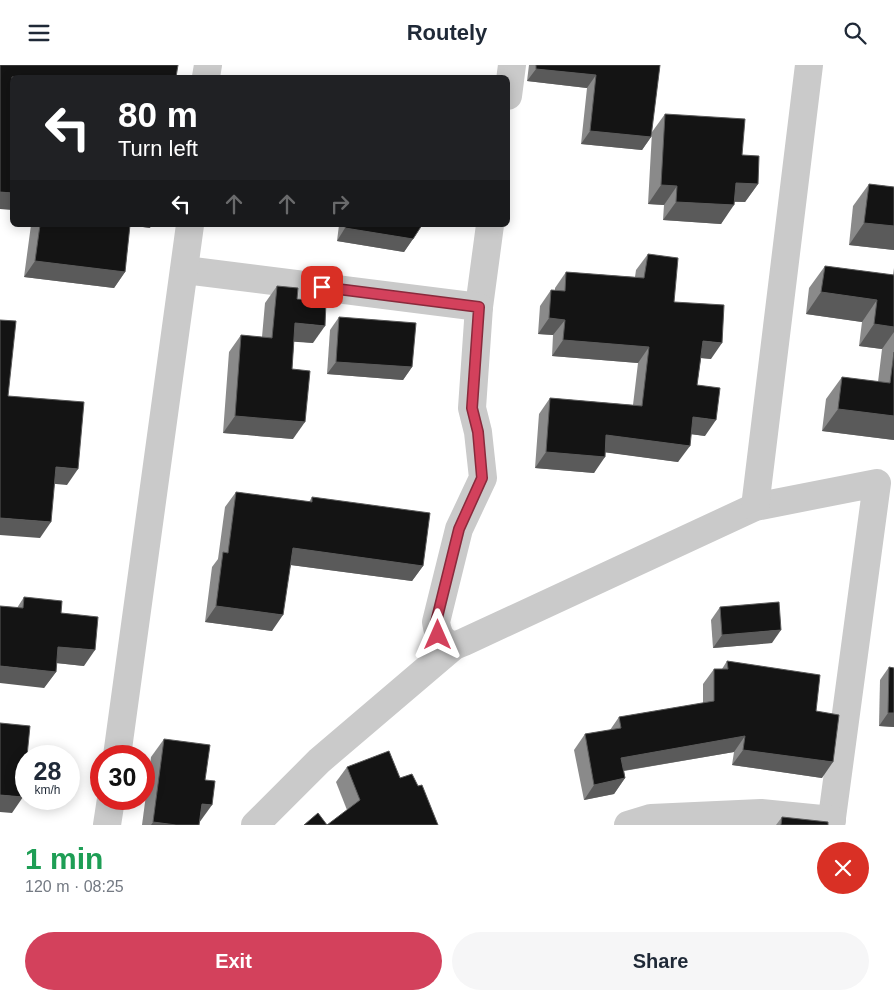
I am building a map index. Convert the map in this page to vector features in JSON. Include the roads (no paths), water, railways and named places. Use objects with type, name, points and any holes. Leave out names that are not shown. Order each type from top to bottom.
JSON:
[{"type":"street","points":[[510,80],[512,65]]},
{"type":"street","points":[[755,507],[809,65]]},
{"type":"street","points":[[119,745],[190,227]]},
{"type":"street","points":[[454,646],[446,643],[438,635],[436,622],[459,529],[482,478],[481,447],[472,408],[479,307],[490,227]]},
{"type":"street","points":[[185,270],[479,307]]},
{"type":"street","points":[[255,825],[319,761],[454,646],[755,507],[877,483],[832,823],[761,813],[651,818],[628,825]]},
{"type":"street","points":[[107,825],[109,810]]}]
